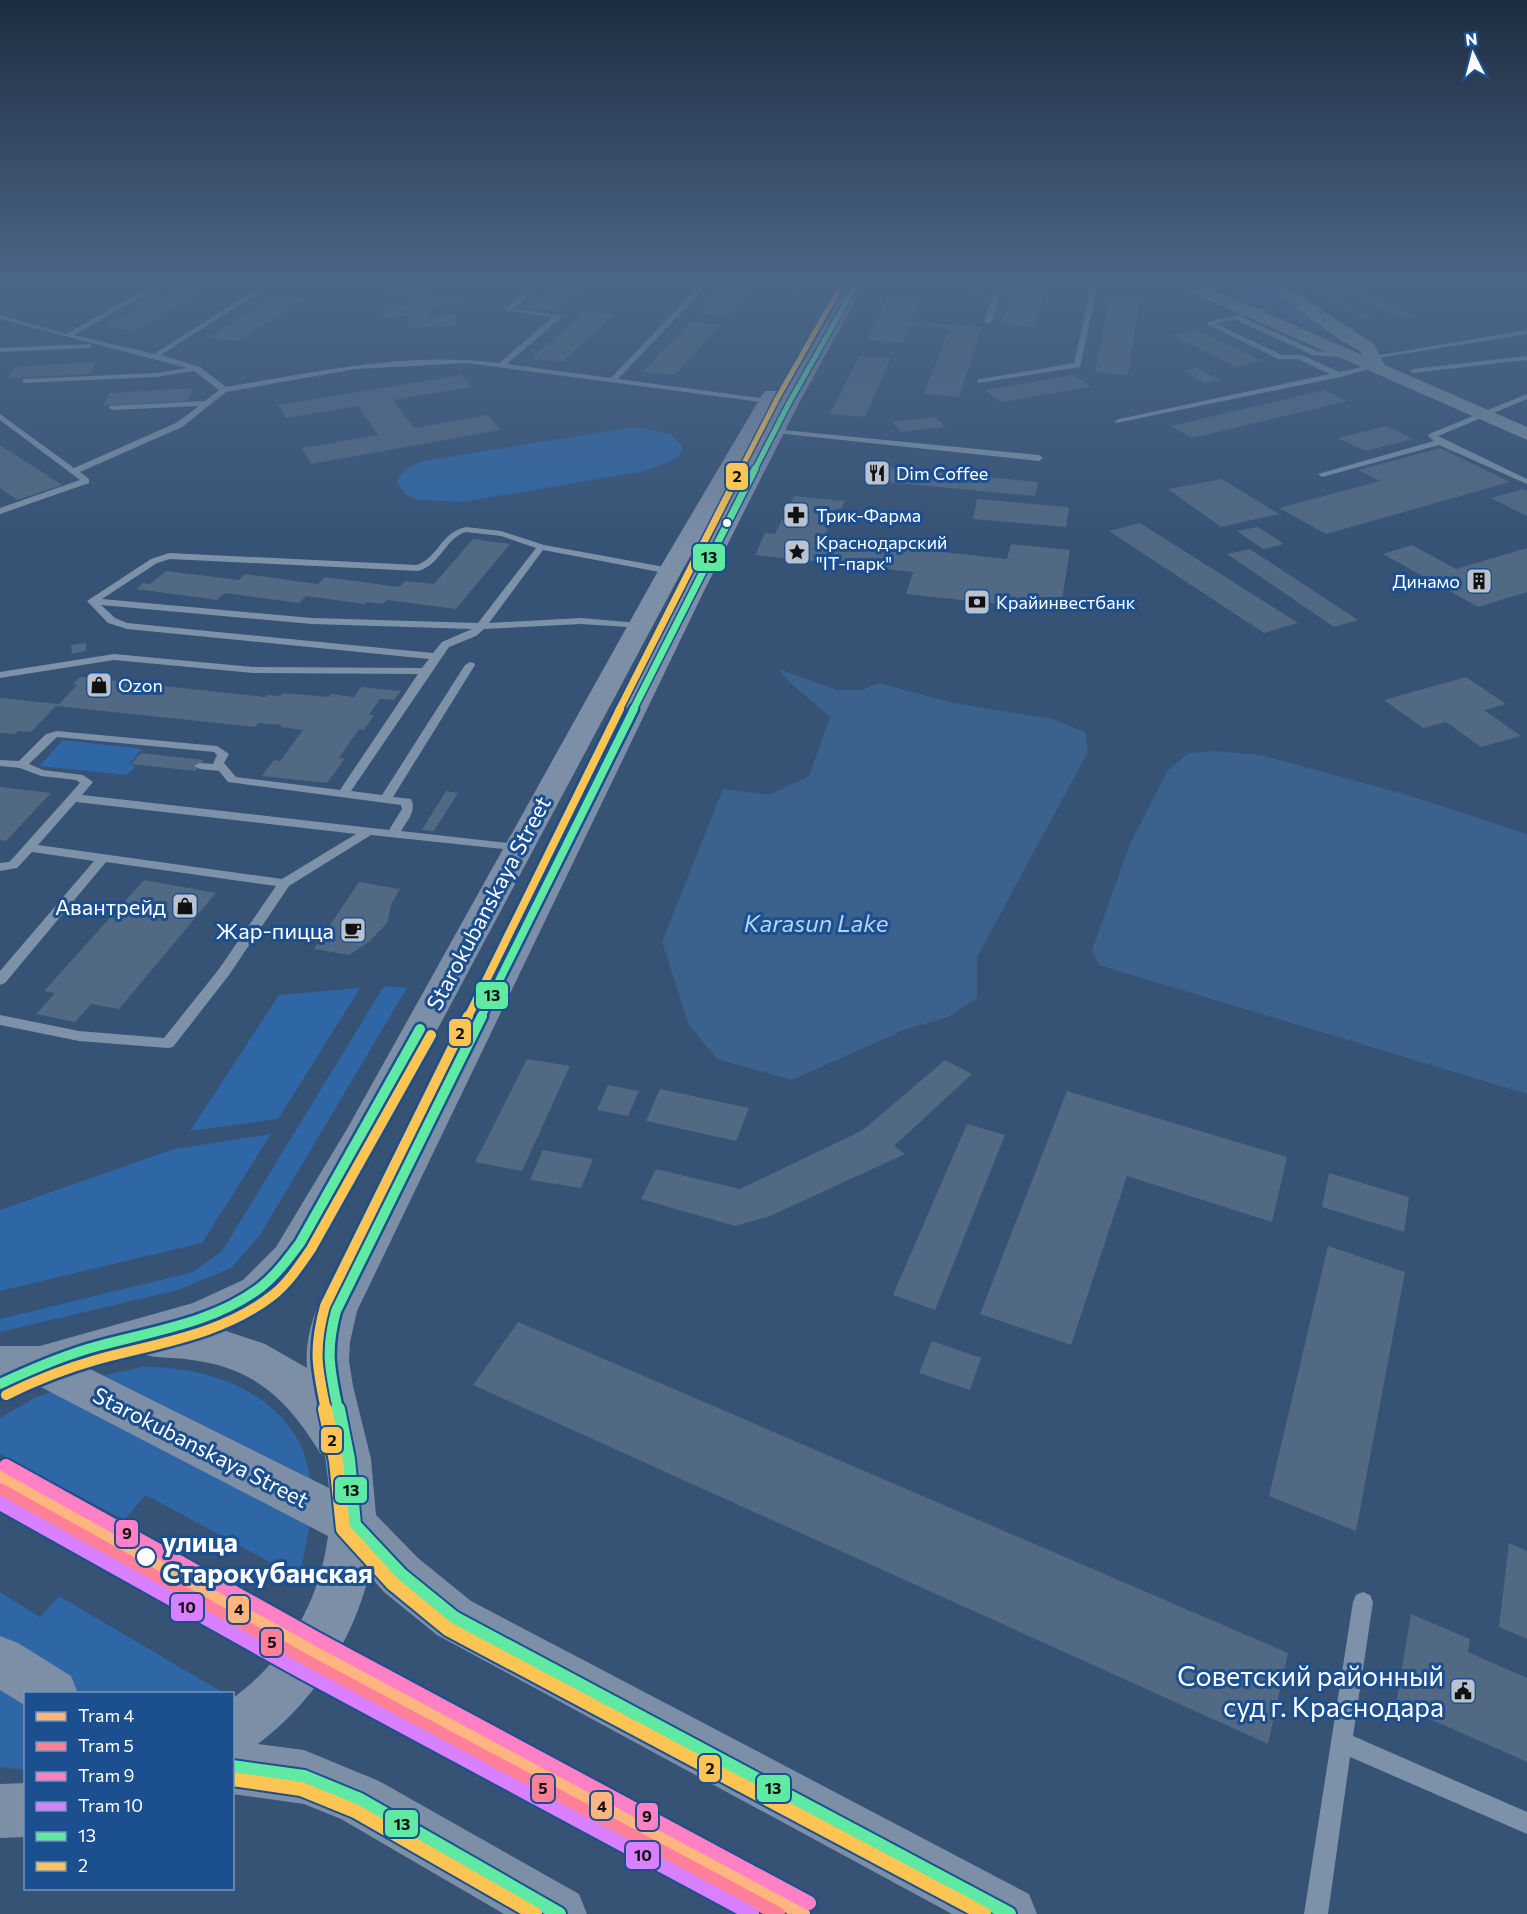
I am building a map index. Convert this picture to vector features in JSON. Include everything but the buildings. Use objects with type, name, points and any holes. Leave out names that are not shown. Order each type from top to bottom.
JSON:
[{"type":"main road","name":"Starokubanskaya Street","points":[[234,1729],[268,1703],[313,1651],[341,1594],[354,1525],[348,1459],[328,1360],[329,1337],[336,1311],[692,591],[796,372]]},
{"type":"main road","name":"Starokubanskaya Street","points":[[20,1365],[198,1319],[236,1304],[258,1292],[290,1259],[360,1139],[670,571],[802,372]]},
{"type":"main road","points":[[1404,372],[1490,411],[1527,422]]},
{"type":"main road","points":[[1416,372],[1490,411],[1527,434]]},
{"type":"main road","points":[[0,1384],[20,1365],[135,1342],[175,1338],[225,1349],[272,1370],[296,1385],[316,1408],[348,1459]]},
{"type":"main road","name":"Starokubanskaya Street","points":[[20,1365],[354,1525],[401,1575],[454,1618],[1009,1914]]},
{"type":"main road","points":[[0,1661],[50,1692]]},
{"type":"main road","points":[[234,1767],[304,1777],[360,1800],[559,1914]]},
{"type":"main road","points":[[0,1811],[24,1810]]},
{"type":"street","points":[[0,1837],[24,1826]]},
{"type":"lane","points":[[26,381],[174,372]]},
{"type":"lane","points":[[201,372],[224,390]]},
{"type":"lane","points":[[75,471],[179,424],[224,390],[325,372]]},
{"type":"lane","points":[[556,372],[613,380],[1039,458]]},
{"type":"lane","points":[[613,380],[620,372]]},
{"type":"lane","points":[[981,381],[1033,372]]},
{"type":"lane","points":[[1334,372],[1340,375]]},
{"type":"lane","points":[[1119,421],[1346,372]]},
{"type":"lane","points":[[1526,482],[1440,442],[1432,436],[1527,396]]},
{"type":"lane","points":[[112,408],[207,403]]},
{"type":"lane","points":[[0,416],[87,481],[0,511]]},
{"type":"lane","points":[[1322,474],[1440,442]]},
{"type":"lane","points":[[92,601],[154,561],[169,556],[418,567],[425,566],[456,533],[467,529],[532,541],[541,547],[670,571]]},
{"type":"lane","points":[[343,794],[403,696],[435,656],[446,643],[477,632],[541,547]]},
{"type":"lane","points":[[92,601],[312,621],[481,626],[581,621],[639,626]]},
{"type":"lane","points":[[92,601],[116,625],[435,656]]},
{"type":"lane","points":[[0,675],[114,657],[253,670],[425,671]]},
{"type":"lane","points":[[386,799],[470,665]]},
{"type":"lane","points":[[22,765],[50,736],[65,734],[222,751],[223,754],[218,763],[220,768],[232,780],[241,783],[407,802],[409,805],[393,834]]},
{"type":"lane","points":[[0,763],[22,765],[41,773],[85,778],[87,782],[13,865],[0,867]]},
{"type":"lane","points":[[200,766],[220,768]]},
{"type":"lane","points":[[74,798],[517,848]]},
{"type":"lane","points":[[0,1020],[79,1036],[168,1043],[224,972],[284,883],[369,831]]},
{"type":"lane","points":[[29,849],[284,883]]},
{"type":"lane","points":[[0,980],[103,858]]},
{"type":"lane","points":[[1316,1914],[1363,1602]]},
{"type":"lane","points":[[1342,1742],[1527,1823]]},
{"type":"shaded area","points":[[635,427],[670,434],[682,445],[682,452],[675,459],[645,471],[462,502],[418,500],[406,495],[397,482],[404,471],[423,461]]},
{"type":"shaded area","points":[[63,740],[142,749],[129,764],[136,766],[127,775],[39,766]]},
{"type":"shaded area","points":[[384,986],[407,988],[260,1235],[231,1268],[178,1290],[0,1332],[0,1319],[193,1272],[222,1251]]},
{"type":"shaded area","points":[[360,988],[278,1119],[190,1131],[279,995]]},
{"type":"shaded area","points":[[271,1134],[202,1243],[0,1291],[0,1210],[174,1149]]},
{"type":"shaded area","points":[[142,1367],[187,1370],[231,1383],[252,1393],[286,1423],[299,1442],[313,1491],[91,1378]]},
{"type":"shaded area","points":[[64,1388],[312,1516],[299,1578],[146,1495],[124,1520],[0,1454],[0,1418],[36,1397]]},
{"type":"shaded area","points":[[0,1592],[40,1617],[59,1596],[222,1692],[77,1692],[0,1645]]},
{"type":"shaded area","points":[[0,1675],[24,1693],[24,1770],[0,1767]]},
{"type":"water","name":"Karasun Lake","points":[[779,669],[837,690],[862,690],[879,683],[953,703],[1053,719],[1085,732],[1088,752],[977,957],[977,998],[948,1017],[904,1030],[792,1080],[717,1059],[689,1025],[662,942],[723,789],[769,795],[809,776],[830,717],[788,681]]},
{"type":"water","points":[[1214,751],[1261,755],[1408,795],[1527,834],[1527,1094],[1099,965],[1092,950],[1130,844],[1167,771],[1189,753]]},
{"type":"tram line","name":"9","points":[[6,1466],[319,1640],[809,1903]]},
{"type":"tram line","name":"4","points":[[0,1476],[313,1651],[803,1914]]},
{"type":"tram line","name":"5","points":[[0,1490],[307,1662],[778,1914]]},
{"type":"tram line","name":"10","points":[[0,1503],[302,1672],[752,1914]]},
{"type":"transit line","name":"2","points":[[792,372],[681,585],[325,1306],[317,1335],[316,1362],[336,1461],[343,1529],[392,1583],[448,1629],[984,1914]]},
{"type":"transit line","name":"13","points":[[806,372],[692,591],[336,1311],[329,1337],[328,1361],[348,1459],[354,1525],[401,1575],[454,1618],[1009,1914]]},
{"type":"transit line","name":"13","points":[[0,1384],[73,1354],[184,1324],[211,1314],[237,1303],[260,1287],[282,1268],[300,1243],[420,1029]]},
{"type":"transit line","name":"2","points":[[6,1395],[75,1366],[190,1336],[212,1328],[254,1308],[279,1290],[311,1249],[431,1035]]},
{"type":"transit line","name":"13","points":[[234,1767],[304,1777],[360,1800],[559,1914]]},
{"type":"transit line","name":"2","points":[[234,1779],[301,1789],[355,1811],[535,1914]]},
{"type":"place","name":"Dim Coffee","points":[[877,473]]},
{"type":"place","name":"Трик-Фарма","points":[[796,515]]},
{"type":"place","name":"Краснодарский \"IT-парк\"","points":[[797,552]]},
{"type":"place","name":"Динамо","points":[[1479,581]]},
{"type":"place","name":"Крайинвестбанк","points":[[977,602]]},
{"type":"place","name":"Ozon","points":[[99,685]]},
{"type":"place","name":"Авантрейд","points":[[185,906]]},
{"type":"place","name":"Жар-пицца","points":[[353,930]]},
{"type":"place","name":"улица Старокубанская","points":[[146,1557]]},
{"type":"place","name":"Советский районный суд г. Краснодара","points":[[1463,1691]]}]
